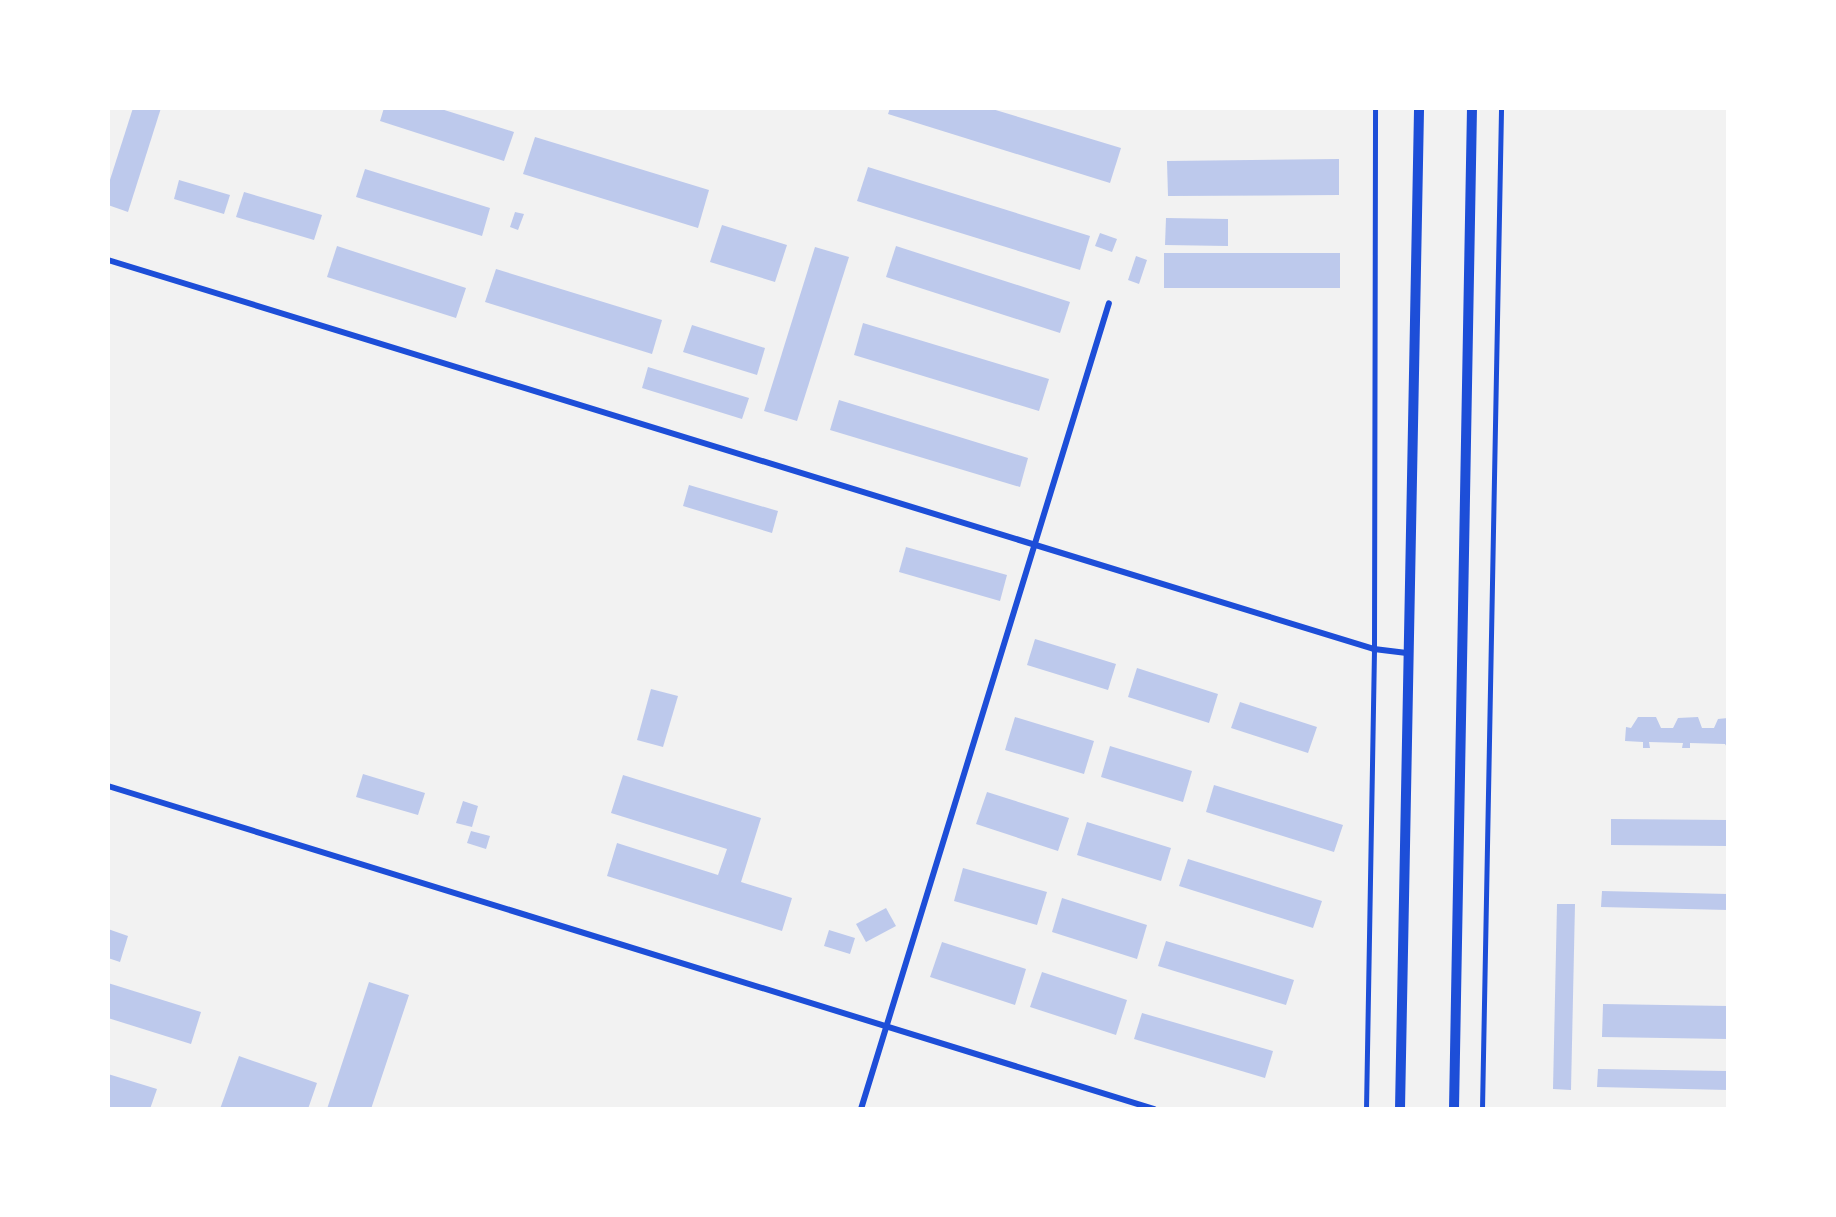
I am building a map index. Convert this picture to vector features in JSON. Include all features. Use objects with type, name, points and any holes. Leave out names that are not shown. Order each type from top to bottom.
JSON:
[{"type":"street","points":[[1400,1109],[1419,108]]},
{"type":"street","points":[[1454,1109],[1472,108]]},
{"type":"street","points":[[108,260],[1374,649],[1409,653]]},
{"type":"street","points":[[861,1109],[1109,303]]},
{"type":"street","points":[[108,786],[885,1028],[1154,1109]]},
{"type":"lane","points":[[1366,1109],[1374,649],[1375,108]]},
{"type":"lane","points":[[1482,1109],[1501,108]]},
{"type":"building","points":[[133,108],[161,108],[128,212],[108,205],[108,186]]},
{"type":"building","points":[[384,108],[438,108],[514,132],[504,161],[380,121]]},
{"type":"building","points":[[890,108],[989,108],[1121,148],[1110,183],[888,114]]},
{"type":"building","points":[[535,137],[709,190],[698,228],[523,174]]},
{"type":"building","points":[[1339,159],[1339,195],[1168,196],[1167,161]]},
{"type":"building","points":[[868,167],[1090,236],[1080,270],[857,201]]},
{"type":"building","points":[[365,169],[490,208],[482,236],[356,197]]},
{"type":"building","points":[[179,180],[230,195],[224,214],[174,199]]},
{"type":"building","points":[[244,192],[322,215],[314,240],[236,217]]},
{"type":"building","points":[[515,212],[524,214],[518,230],[510,227]]},
{"type":"building","points":[[1166,218],[1228,219],[1228,246],[1165,245]]},
{"type":"building","points":[[722,225],[787,245],[775,282],[710,262]]},
{"type":"building","points":[[1100,233],[1117,239],[1112,252],[1095,246]]},
{"type":"building","points":[[337,246],[466,288],[456,318],[327,277]]},
{"type":"building","points":[[896,246],[1070,302],[1060,333],[886,277]]},
{"type":"building","points":[[815,247],[849,257],[797,421],[764,411]]},
{"type":"building","points":[[1164,253],[1340,253],[1340,288],[1164,288]]},
{"type":"building","points":[[1136,256],[1147,260],[1139,284],[1128,280]]},
{"type":"building","points":[[496,269],[662,320],[652,354],[485,302]]},
{"type":"building","points":[[863,323],[1049,379],[1039,411],[854,355]]},
{"type":"building","points":[[692,325],[765,348],[757,375],[683,352]]},
{"type":"building","points":[[648,367],[749,398],[742,419],[642,388]]},
{"type":"building","points":[[839,400],[1028,458],[1020,487],[830,430]]},
{"type":"building","points":[[689,485],[778,511],[772,533],[683,506]]},
{"type":"building","points":[[906,547],[1007,575],[1000,601],[899,572]]},
{"type":"building","points":[[1035,639],[1116,664],[1108,690],[1027,665]]},
{"type":"building","points":[[1137,668],[1218,694],[1209,723],[1128,697]]},
{"type":"building","points":[[651,689],[678,696],[663,747],[637,740]]},
{"type":"building","points":[[1240,702],[1317,727],[1308,753],[1231,728]]},
{"type":"building","points":[[1015,717],[1094,741],[1084,774],[1005,750]]},
{"type":"building","points":[[1638,717],[1656,717],[1661,728],[1673,728],[1678,718],[1698,717],[1702,728],[1714,728],[1718,719],[1728,718],[1728,749],[1725,744],[1690,743],[1690,748],[1682,748],[1683,743],[1649,742],[1650,748],[1643,748],[1643,742],[1625,741],[1626,727],[1631,728]]},
{"type":"building","points":[[1110,746],[1192,771],[1183,802],[1101,777]]},
{"type":"building","points":[[363,774],[425,793],[418,815],[356,797]]},
{"type":"building","points":[[623,775],[761,818],[741,882],[792,898],[782,931],[607,876],[617,843],[718,875],[727,849],[611,813]]},
{"type":"building","points":[[1214,785],[1343,825],[1334,852],[1206,812]]},
{"type":"building","points":[[987,792],[1069,818],[1058,851],[976,824]]},
{"type":"building","points":[[463,801],[478,806],[472,827],[456,823]]},
{"type":"building","points":[[1611,819],[1728,820],[1728,846],[1611,845]]},
{"type":"building","points":[[1087,822],[1171,848],[1161,881],[1077,855]]},
{"type":"building","points":[[471,831],[490,836],[486,849],[467,843]]},
{"type":"building","points":[[1188,859],[1322,901],[1313,928],[1179,886]]},
{"type":"building","points":[[963,868],[1047,892],[1037,925],[954,901]]},
{"type":"building","points":[[1602,891],[1728,894],[1728,910],[1601,907]]},
{"type":"building","points":[[1062,898],[1147,925],[1137,959],[1052,932]]},
{"type":"building","points":[[1557,904],[1575,904],[1571,1090],[1553,1089]]},
{"type":"building","points":[[886,908],[896,926],[866,942],[856,924]]},
{"type":"building","points":[[108,929],[128,936],[120,962],[108,958]]},
{"type":"building","points":[[829,930],[855,938],[850,954],[824,946]]},
{"type":"building","points":[[1166,941],[1294,980],[1286,1005],[1158,966]]},
{"type":"building","points":[[942,942],[1026,969],[1015,1005],[930,977]]},
{"type":"building","points":[[1042,972],[1127,1000],[1116,1035],[1030,1007]]},
{"type":"building","points":[[369,982],[409,995],[371,1109],[327,1109]]},
{"type":"building","points":[[108,983],[201,1012],[191,1044],[108,1018]]},
{"type":"building","points":[[1603,1004],[1728,1006],[1728,1039],[1602,1037]]},
{"type":"building","points":[[1142,1013],[1273,1051],[1265,1078],[1134,1039]]},
{"type":"building","points":[[239,1056],[317,1083],[308,1109],[220,1109]]},
{"type":"building","points":[[1598,1069],[1728,1071],[1728,1090],[1597,1087]]},
{"type":"building","points":[[108,1074],[157,1089],[150,1109],[108,1109]]}]
